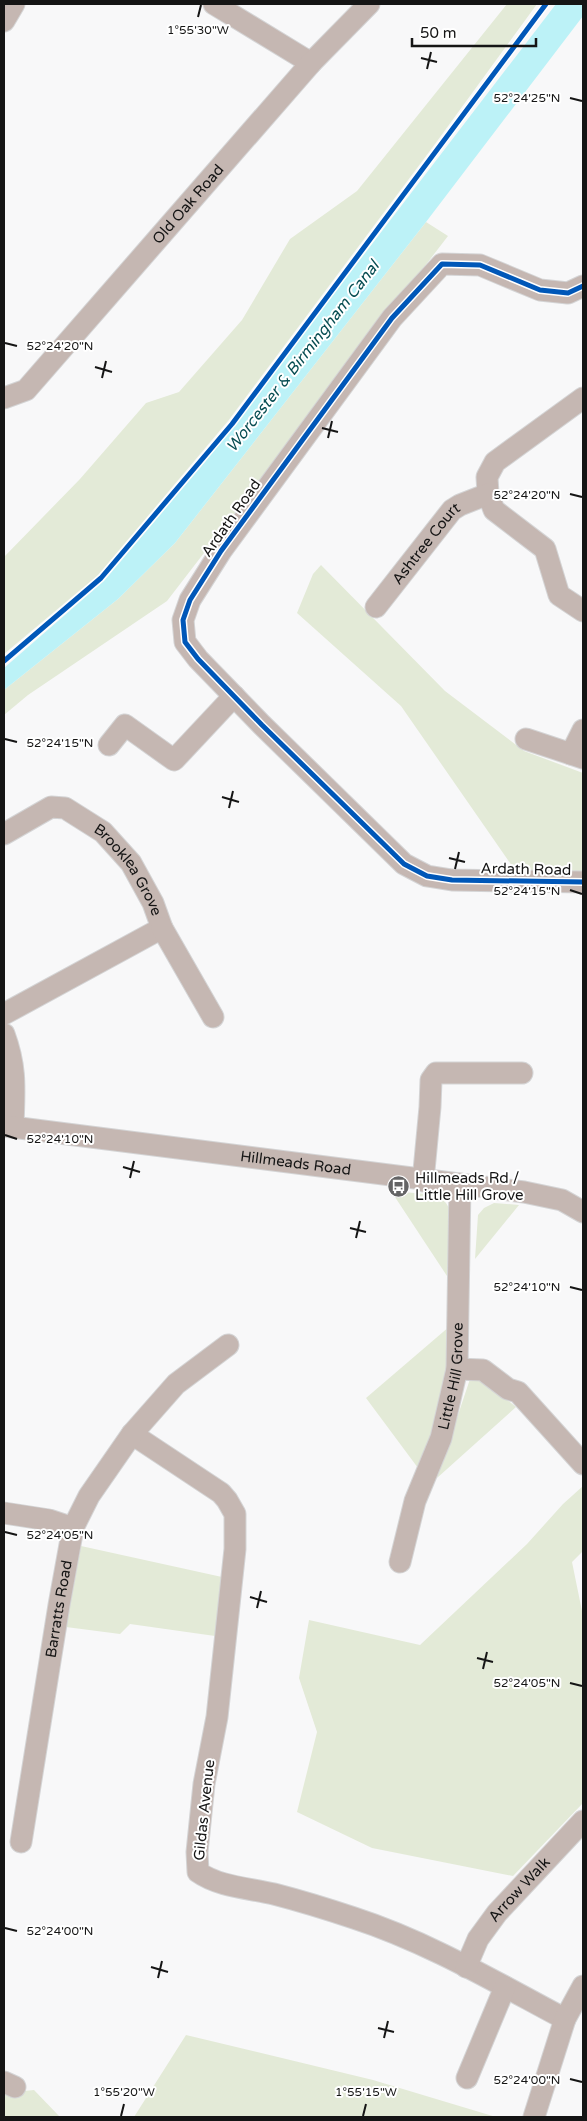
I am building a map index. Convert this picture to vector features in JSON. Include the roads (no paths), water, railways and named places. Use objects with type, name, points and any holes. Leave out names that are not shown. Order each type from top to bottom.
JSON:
[{"type":"street","points":[[4,21],[14,4]]},
{"type":"street","points":[[214,4],[311,62]]},
{"type":"street","name":"Old Oak Road","points":[[4,398],[26,390],[311,62],[369,4]]},
{"type":"street","name":"Ardath Road","points":[[583,286],[568,293],[540,290],[480,265],[442,264],[392,318],[221,551],[190,600],[183,620],[186,642],[198,659],[262,725],[404,864],[428,876],[452,880],[583,882]]},
{"type":"street","points":[[583,398],[495,462],[487,477],[488,494],[494,510],[545,549],[559,595],[583,611]]},
{"type":"street","name":"Ashtree Court","points":[[376,607],[452,510],[460,504],[488,494]]},
{"type":"street","points":[[109,745],[125,725],[174,760],[234,696]]},
{"type":"street","points":[[526,739],[577,756],[583,730]]},
{"type":"street","name":"Brooklea Grove","points":[[4,834],[51,808],[65,808],[103,832],[131,863],[153,903],[162,928],[4,1014]]},
{"type":"street","points":[[162,928],[212,1017]]},
{"type":"street","points":[[4,1034],[11,1054],[15,1077],[8,1127]]},
{"type":"street","points":[[423,1181],[431,1080],[436,1073],[522,1073]]},
{"type":"street","name":"Hillmeads Road","points":[[8,1127],[179,1147],[423,1181],[524,1192],[562,1200],[583,1212]]},
{"type":"street","name":"Little Hill Grove","points":[[400,1562],[415,1501],[441,1438],[457,1369],[460,1184]]},
{"type":"street","name":"Barratts Road","points":[[21,1842],[73,1528],[89,1496],[132,1434],[176,1384],[228,1345]]},
{"type":"street","points":[[457,1369],[483,1370],[508,1389],[518,1392],[583,1464]]},
{"type":"street","name":"Gildas Avenue","points":[[132,1434],[221,1493],[228,1500],[235,1514],[235,1549],[229,1612],[217,1717],[204,1784],[197,1852],[198,1872],[213,1880],[275,1894],[355,1918],[402,1937],[466,1967],[565,2019]]},
{"type":"street","points":[[4,1513],[49,1520],[73,1528]]},
{"type":"street","name":"Arrow Walk","points":[[466,1967],[478,1939],[497,1913],[583,1821]]},
{"type":"street","points":[[534,2117],[565,2019],[583,1986]]},
{"type":"street","points":[[467,2078],[505,1987]]},
{"type":"water","name":"Worcester & Birmingham Canal","points":[[556,4],[583,4],[583,16],[426,222],[175,543],[118,599],[4,690],[4,668],[104,581],[205,462]]},
{"type":"place","name":"Hillmeads Rd / Little Hill Grove","points":[[399,1187]]}]
